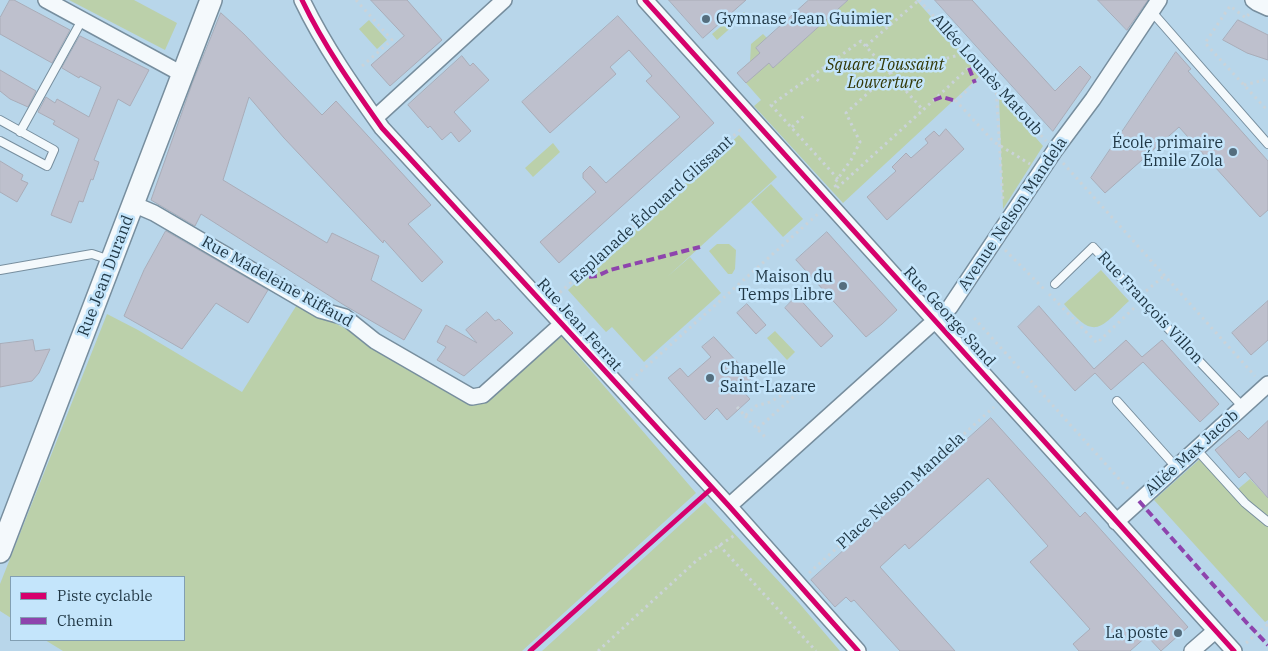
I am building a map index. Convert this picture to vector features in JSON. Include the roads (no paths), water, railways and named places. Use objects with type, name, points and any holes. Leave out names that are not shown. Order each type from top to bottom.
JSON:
[{"type":"street","points":[[46,0],[182,74]]},
{"type":"street","name":"Rue Jean Durand","points":[[0,552],[211,0]]},
{"type":"street","name":"Rue Jean Ferrat","points":[[302,0],[316,29],[382,128],[747,526],[858,651]]},
{"type":"street","points":[[375,118],[504,0]]},
{"type":"street","name":"Rue George Sand","points":[[645,0],[1215,631],[1238,648]]},
{"type":"street","name":"Avenue Nelson Mandela","points":[[728,506],[950,307],[996,241],[1054,150],[1093,99],[1155,6]]},
{"type":"street","name":"Rue Madeleine Riffaud","points":[[133,204],[154,213],[320,310],[345,317],[375,340],[472,397],[482,395],[562,324]]},
{"type":"street","name":"Allée Max Jacob","points":[[1116,522],[1266,385]]},
{"type":"street","points":[[1192,651],[1215,631]]},
{"type":"lane","points":[[1155,6],[1268,144]]},
{"type":"lane","points":[[20,132],[82,20]]},
{"type":"lane","points":[[0,121],[54,150],[47,166],[0,141]]},
{"type":"lane","name":"Rue François Villon","points":[[1055,284],[1093,247],[1243,407]]},
{"type":"lane","points":[[0,270],[92,254],[112,261]]},
{"type":"lane","points":[[1117,401],[1176,467]]},
{"type":"lane","points":[[1196,449],[1245,503],[1268,522]]},
{"type":"place","name":"Gymnase Jean Guimier","points":[[706,19]]},
{"type":"place","name":"École primaire Émile Zola","points":[[1233,152]]},
{"type":"place","name":"Maison du Temps Libre","points":[[843,286]]},
{"type":"place","name":"Chapelle Saint-Lazare","points":[[710,378]]},
{"type":"place","name":"La poste","points":[[1178,633]]},
{"type":"park label","name":"Square Toussaint Louverture","points":[[885,74]]}]
